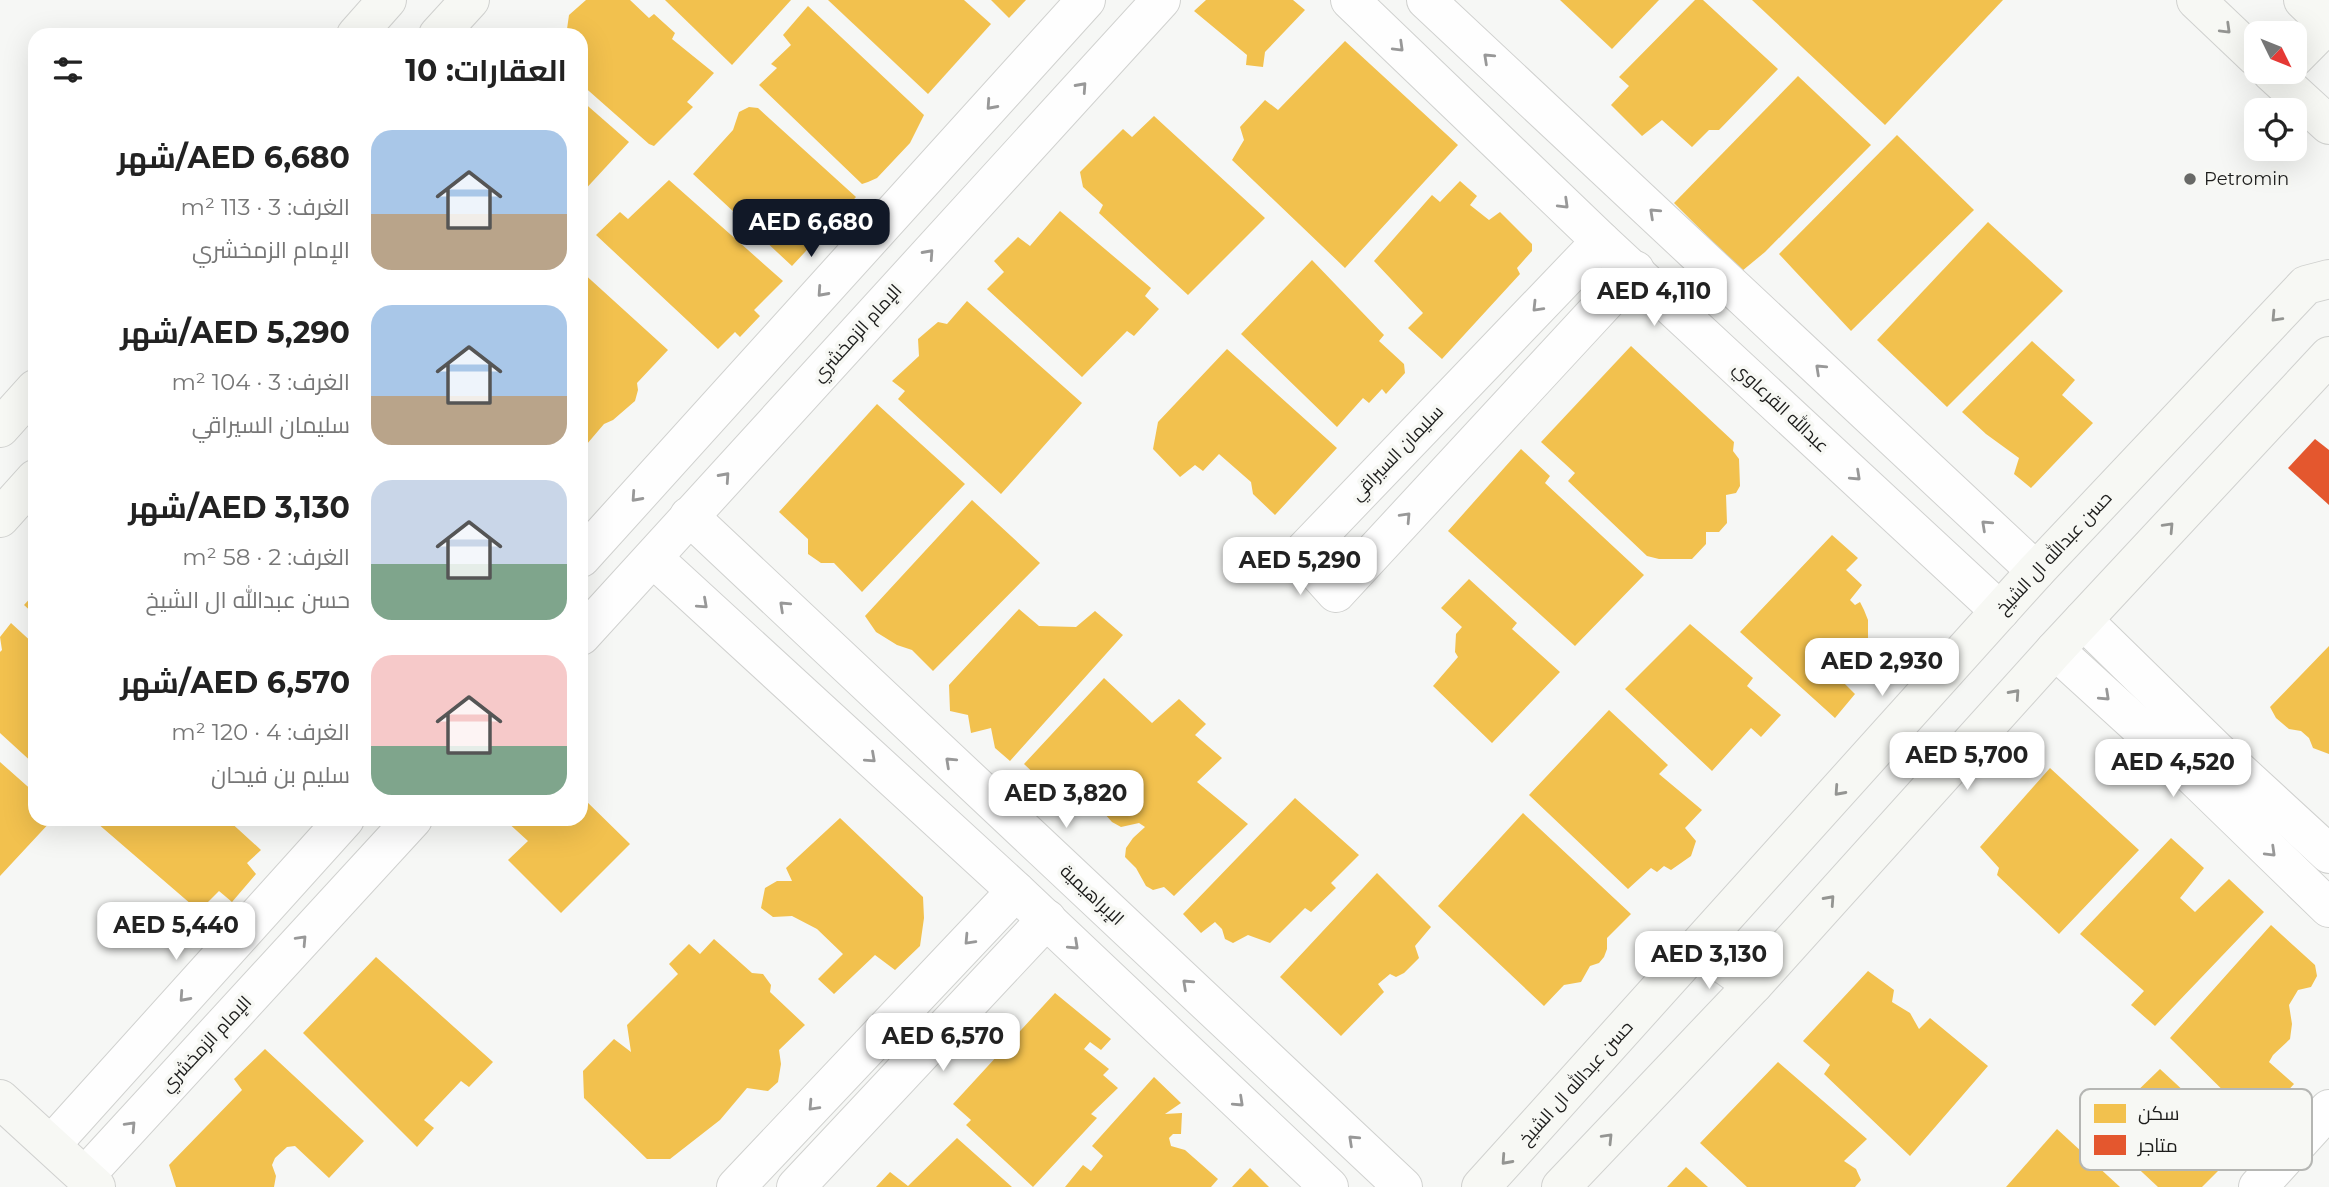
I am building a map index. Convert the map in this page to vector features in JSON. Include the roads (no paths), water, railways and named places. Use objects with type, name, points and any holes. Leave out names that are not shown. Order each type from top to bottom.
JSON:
[{"type":"street","points":[[362,28],[387,0]]},
{"type":"street","points":[[444,28],[470,0]]},
{"type":"street","points":[[588,550],[1086,0]]},
{"type":"street","name":"الإمام الزمخشري","points":[[588,628],[1161,0]]},
{"type":"street","name":"عبدالله القرعاوي","points":[[1350,0],[1601,241],[2000,611]]},
{"type":"street","points":[[1426,0],[2036,571]]},
{"type":"street","points":[[2196,0],[2244,41]]},
{"type":"street","points":[[2307,31],[2320,17]]},
{"type":"street","points":[[2291,84],[2329,125]]},
{"type":"street","name":"سليمان السيراقي","points":[[1601,241],[1301,554],[1336,593],[1635,271]]},
{"type":"street","name":"حسن عبدالله ال الشيخ","points":[[1481,1187],[2036,571],[2306,285],[2329,279]]},
{"type":"street","points":[[1560,1187],[1753,985],[2055,650],[2329,356]]},
{"type":"street","points":[[0,428],[28,397]]},
{"type":"street","points":[[0,518],[28,487]]},
{"type":"street","name":"الإبراهيمية","points":[[689,516],[1403,1187]]},
{"type":"street","points":[[653,558],[1047,919],[1329,1187]]},
{"type":"street","points":[[2083,620],[2217,751],[2329,853]]},
{"type":"street","points":[[2055,650],[2193,776],[2329,908]]},
{"type":"street","points":[[51,1145],[339,826]]},
{"type":"street","name":"الإمام الزمخشري","points":[[91,1181],[407,826]]},
{"type":"street","points":[[736,1187],[1016,891]]},
{"type":"street","points":[[796,1187],[1047,919]]},
{"type":"street","points":[[1699,947],[1753,985]]},
{"type":"street","points":[[0,1099],[91,1181]]},
{"type":"street","points":[[2312,1128],[2329,1110]]},
{"type":"street","points":[[2258,1187],[2274,1170]]},
{"type":"place","name":"Petromin","points":[[2190,179]]}]
